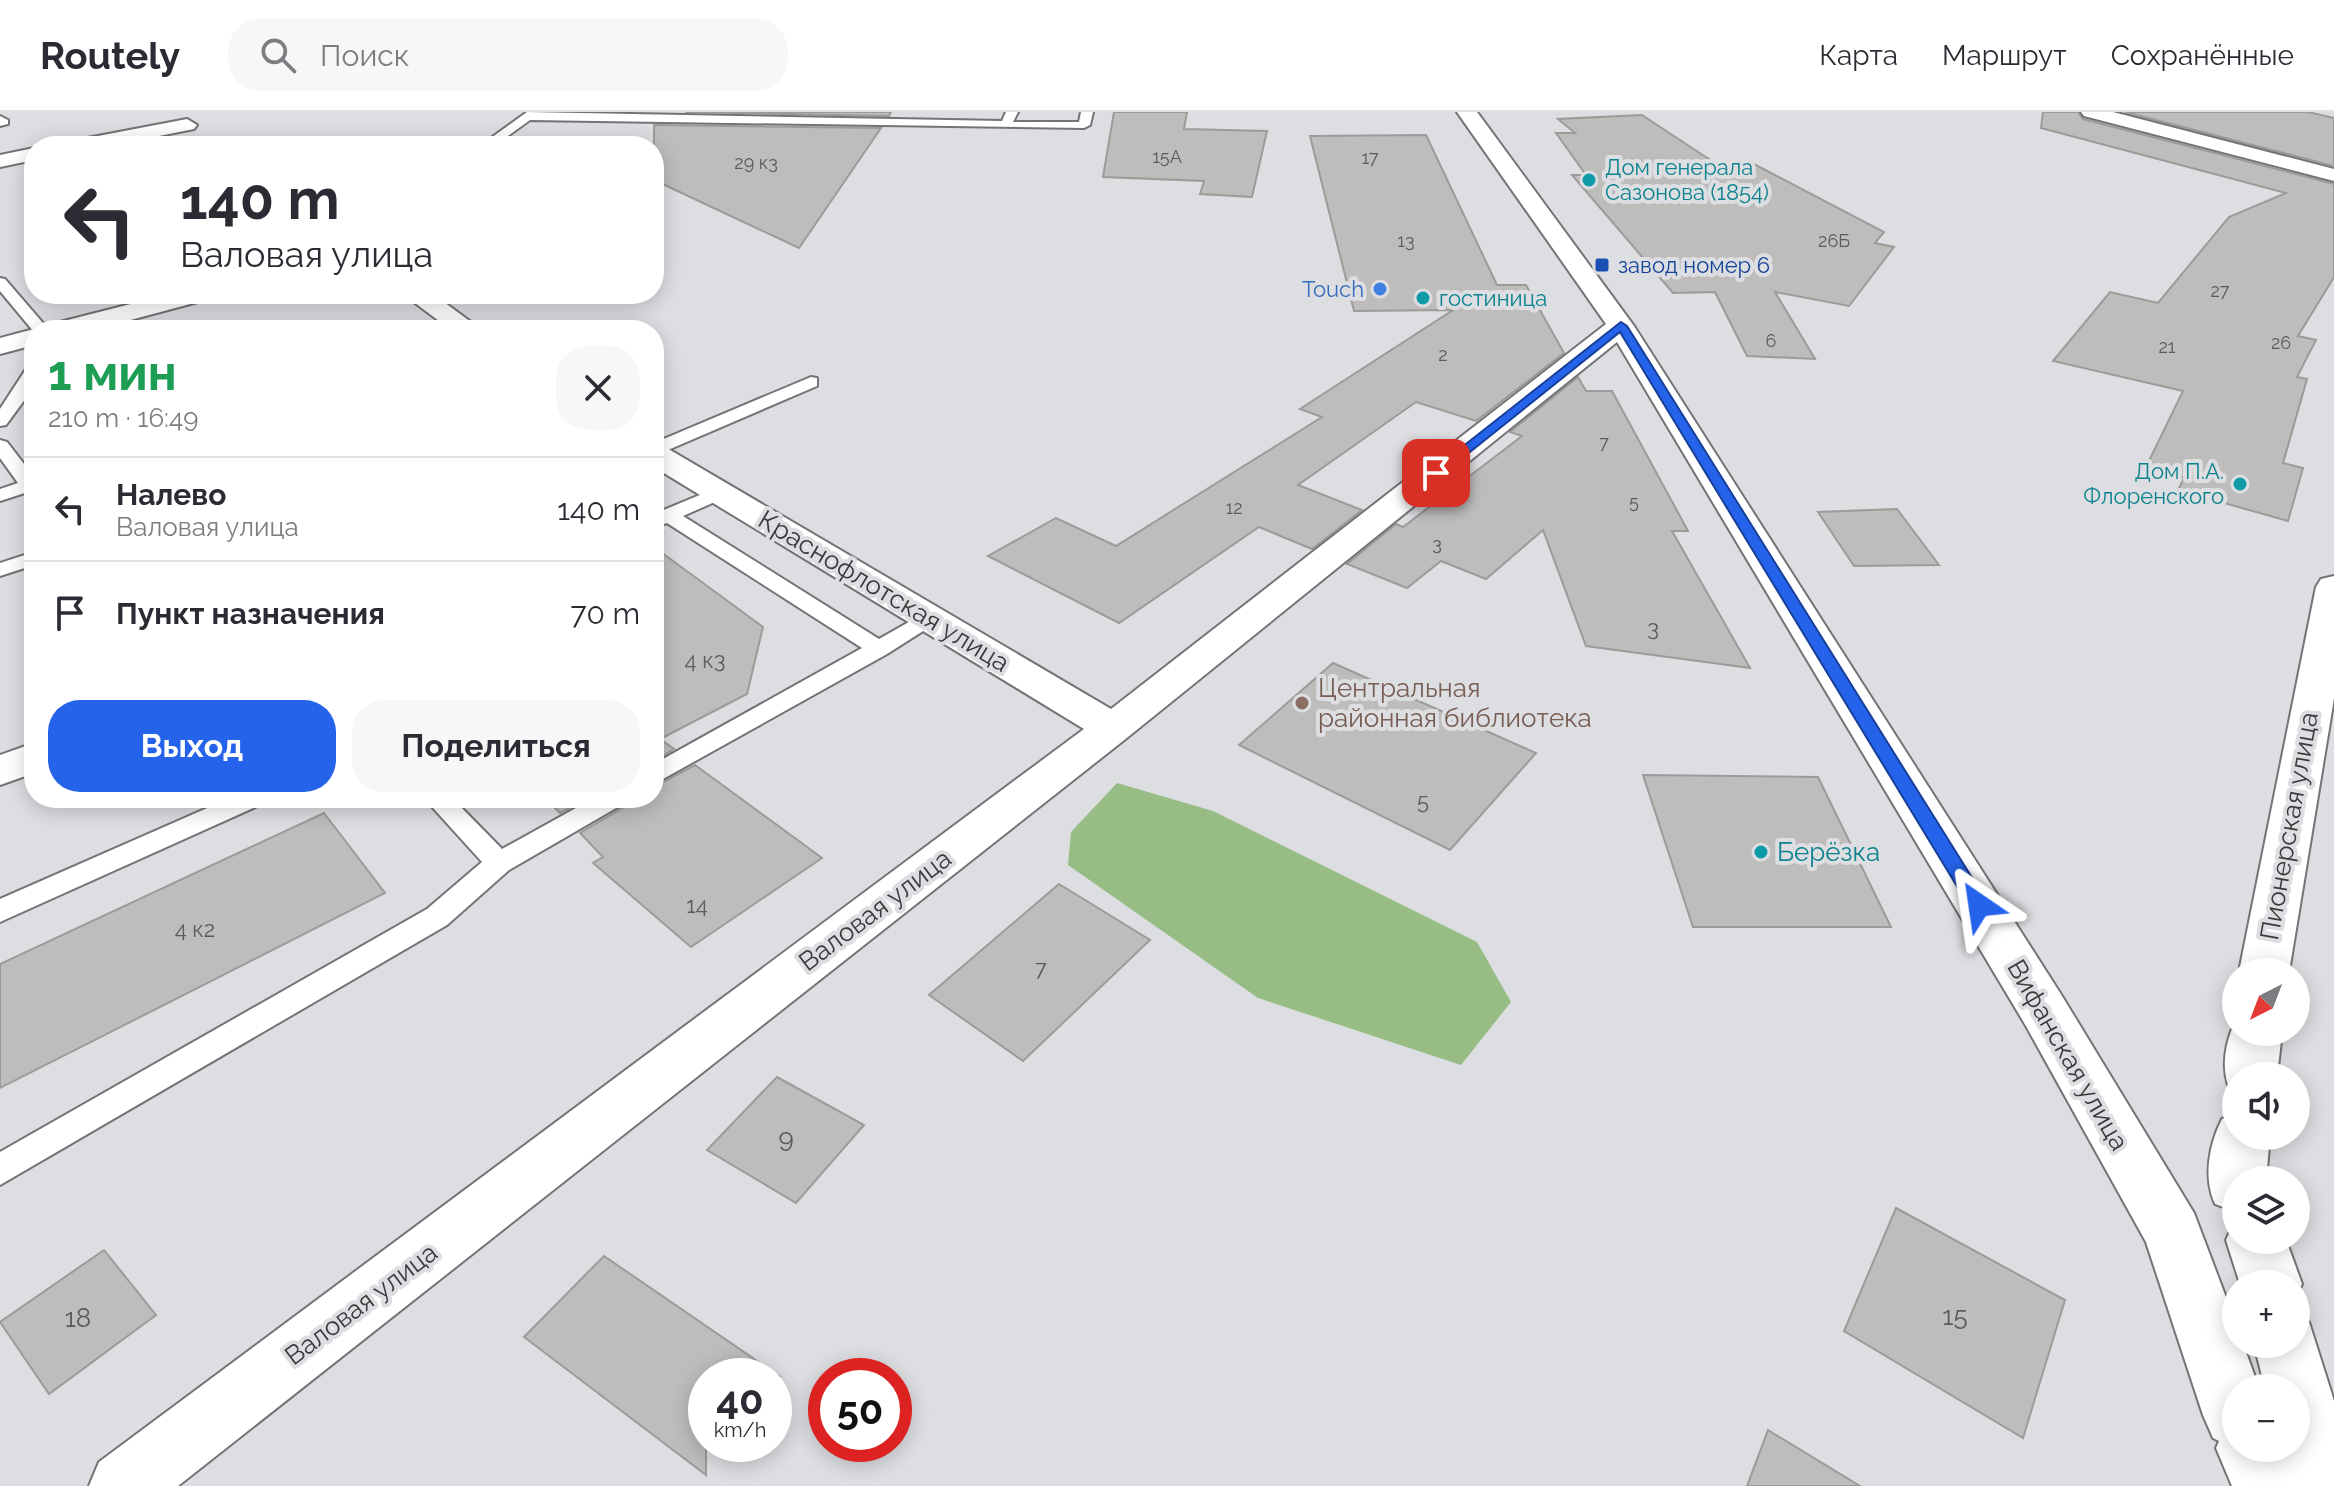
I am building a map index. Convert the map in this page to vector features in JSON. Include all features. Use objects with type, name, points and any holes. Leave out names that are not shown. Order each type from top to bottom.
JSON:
[{"type":"main road","points":[[168,112],[201,136]]},
{"type":"main road","name":"Вифанская улица","points":[[1467,112],[1621,326],[2027,984],[2173,1233],[2222,1375]]},
{"type":"main road","points":[[2091,112],[2334,175]]},
{"type":"main road","points":[[129,136],[187,125]]},
{"type":"main road","points":[[0,161],[24,156]]},
{"type":"main road","points":[[100,320],[162,304]]},
{"type":"main road","points":[[431,304],[454,320]]},
{"type":"main road","name":"Валовая улица","points":[[123,1486],[1113,728],[1621,326]]},
{"type":"main road","points":[[0,346],[24,340]]},
{"type":"main road","name":"Краснофлотская улица","points":[[664,458],[1113,728]]},
{"type":"main road","name":"Пионерская улица","points":[[2267,958],[2331,611]]},
{"type":"main road","points":[[0,771],[24,761]]},
{"type":"main road","points":[[2290,1358],[2313,1447],[2316,1486]]},
{"type":"main road","points":[[2256,1462],[2266,1486]]},
{"type":"lane","points":[[1006,125],[1012,112]]},
{"type":"lane","points":[[500,136],[531,114],[1084,125],[1087,112]]},
{"type":"lane","points":[[0,282],[32,320]]},
{"type":"lane","points":[[664,448],[811,382]]},
{"type":"lane","points":[[0,421],[24,385]]},
{"type":"lane","points":[[0,446],[24,474]]},
{"type":"lane","points":[[0,495],[24,487]]},
{"type":"lane","points":[[664,517],[719,493]]},
{"type":"lane","points":[[664,520],[879,649]]},
{"type":"lane","points":[[0,570],[24,562]]},
{"type":"lane","points":[[664,769],[931,619]]},
{"type":"lane","points":[[0,911],[231,808]]},
{"type":"lane","points":[[447,808],[499,863]]},
{"type":"lane","points":[[0,1170],[437,917],[499,863],[596,808]]},
{"type":"green space","points":[[1117,783],[1213,811],[1477,942],[1511,1002],[1461,1065],[1258,998],[1068,865],[1071,832]]},
{"type":"building","points":[[685,112],[891,112],[889,116]]},
{"type":"building","points":[[1114,112],[1187,112],[1184,129],[1267,131],[1252,197],[1200,194],[1204,181],[1103,177]]},
{"type":"building","points":[[2043,112],[2078,112],[2083,119],[2334,184],[2334,277],[2298,336],[2316,340],[2297,377],[2307,379],[2283,463],[2303,468],[2288,521],[2178,490],[2184,478],[2146,467],[2183,391],[2053,361],[2110,292],[2158,303],[2229,217],[2286,193],[2041,128]]},
{"type":"building","points":[[2125,112],[2308,112],[2334,118],[2334,166]]},
{"type":"building","points":[[1642,115],[1721,167],[1754,164],[1884,232],[1875,243],[1894,247],[1849,306],[1775,292],[1815,359],[1747,356],[1715,292],[1673,293],[1572,175],[1586,175],[1556,133],[1575,133],[1558,119]]},
{"type":"building","points":[[654,125],[881,128],[799,248],[664,185],[664,136],[654,136]]},
{"type":"building","points":[[1426,135],[1497,285],[1526,285],[1564,353],[1476,421],[1416,402],[1298,485],[1362,510],[1312,549],[1259,527],[1119,623],[988,556],[1056,518],[1116,546],[1322,417],[1300,409],[1453,310],[1354,311],[1310,136]]},
{"type":"building","points":[[1578,377],[1586,391],[1612,391],[1688,531],[1672,531],[1750,668],[1586,646],[1543,530],[1486,579],[1441,561],[1407,588],[1347,564],[1396,524],[1403,527],[1522,436],[1510,432]]},
{"type":"building","points":[[1897,509],[1939,565],[1854,566],[1818,512]]},
{"type":"building","points":[[664,554],[763,627],[747,694],[664,737]]},
{"type":"building","points":[[1333,663],[1536,753],[1450,850],[1239,745]]},
{"type":"building","points":[[664,742],[674,749],[664,755]]},
{"type":"building","points":[[695,765],[822,858],[691,947],[593,863],[603,857],[580,833],[622,808],[664,808],[664,782]]},
{"type":"building","name":"Берёзка","points":[[1643,775],[1818,777],[1891,927],[1693,927]]},
{"type":"building","points":[[324,813],[385,893],[0,1088],[0,964]]},
{"type":"building","points":[[1059,884],[1150,940],[1023,1061],[929,995]]},
{"type":"building","points":[[777,1077],[864,1125],[796,1203],[707,1150]]},
{"type":"building","points":[[1896,1208],[2065,1300],[2023,1438],[1844,1331]]},
{"type":"building","points":[[104,1250],[156,1315],[49,1394],[0,1322]]},
{"type":"building","points":[[604,1256],[753,1358],[688,1358],[688,1461],[524,1337]]},
{"type":"building","points":[[1768,1430],[1860,1486],[1747,1486]]},
{"type":"building","points":[[689,1462],[706,1462],[706,1475]]},
{"type":"place","name":"Дом генерала Сазонова (1854)","points":[[1589,180]]},
{"type":"place","name":"завод номер 6","points":[[1602,265]]},
{"type":"place","name":"Touch","points":[[1380,289]]},
{"type":"place","name":"гостиница","points":[[1423,298]]},
{"type":"place","name":"Дом П.А. Флоренского","points":[[2240,484]]},
{"type":"place","name":"Центральная районная библиотека","points":[[1302,703]]},
{"type":"place","name":"Берёзка","points":[[1761,852]]},
{"type":"route","points":[[1436,473],[1621,326],[1979,905]]}]
